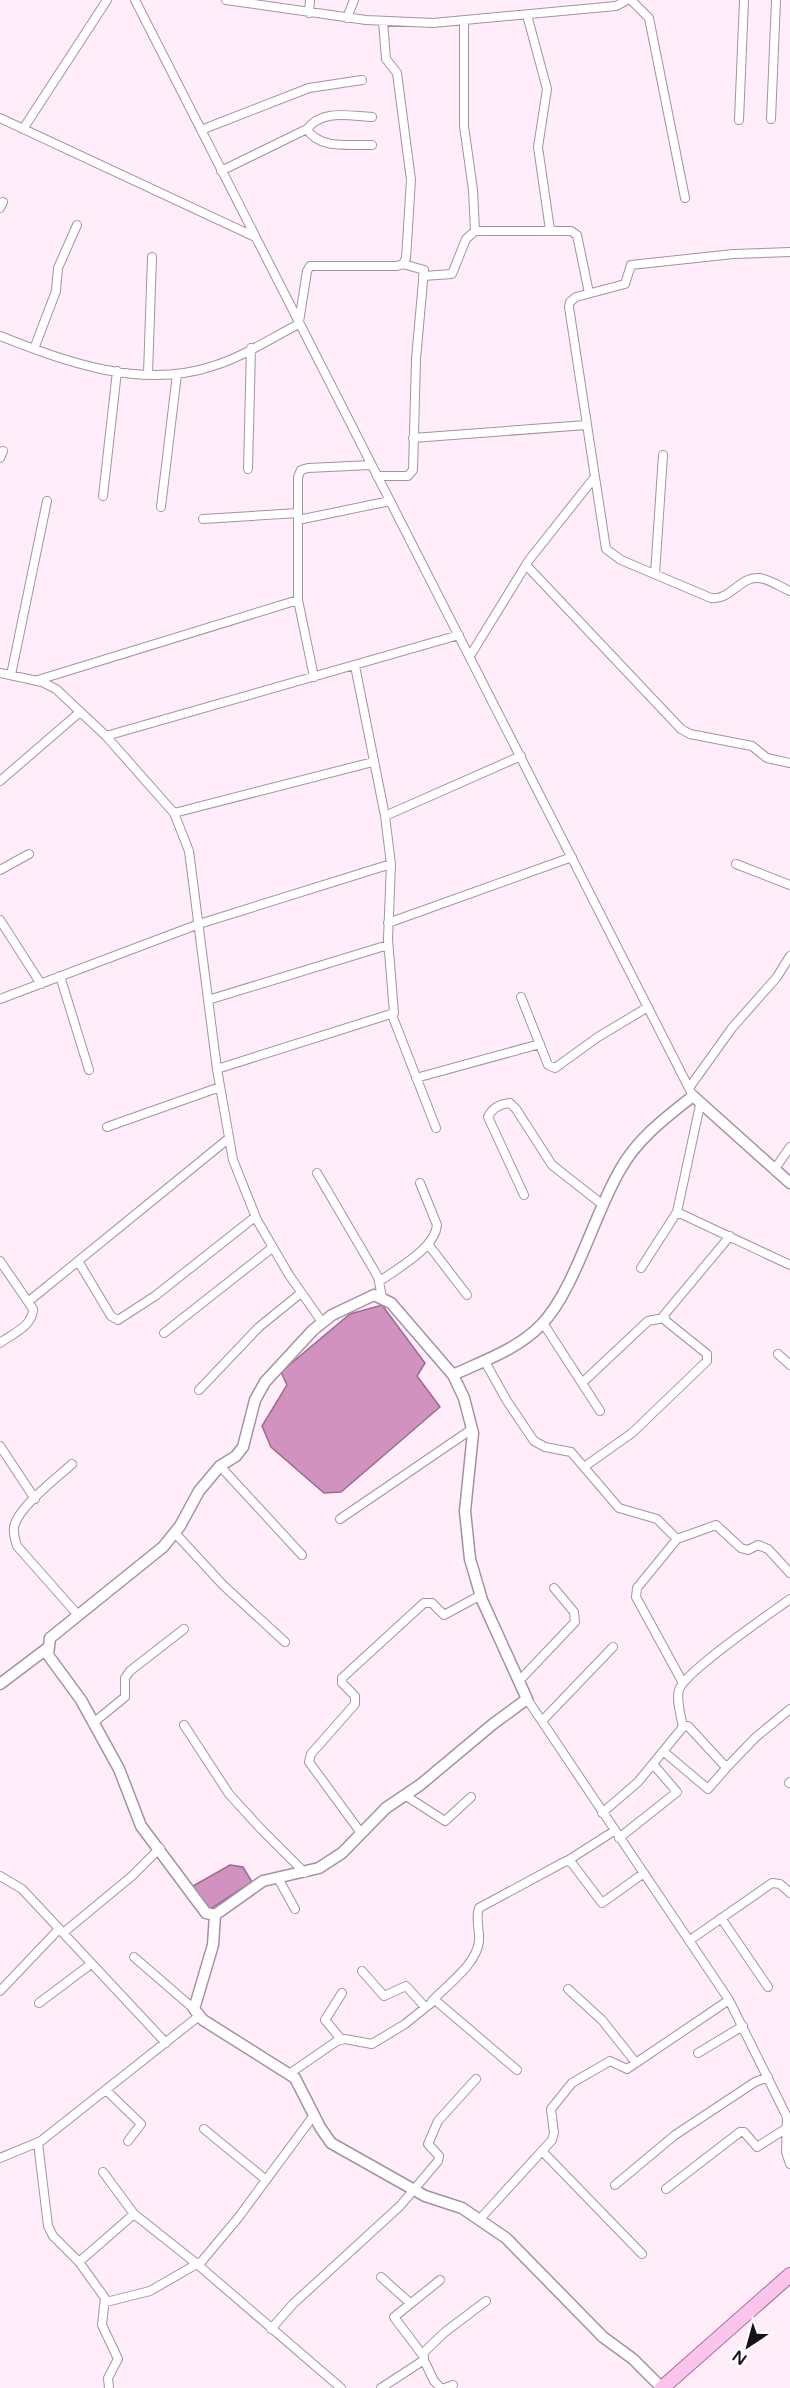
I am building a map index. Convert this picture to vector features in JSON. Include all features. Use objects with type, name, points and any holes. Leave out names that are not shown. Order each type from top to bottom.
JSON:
[{"type":"main road","points":[[662,2388],[790,2275]]},
{"type":"street","points":[[22,129],[107,0]]},
{"type":"street","points":[[135,0],[694,1096],[790,1184]]},
{"type":"street","points":[[226,0],[309,13],[383,21],[464,21],[616,6],[629,0],[649,18],[685,198]]},
{"type":"street","points":[[309,13],[310,0]]},
{"type":"street","points":[[347,18],[354,0]]},
{"type":"street","points":[[739,120],[744,0]]},
{"type":"street","points":[[771,119],[776,0]]},
{"type":"street","points":[[527,15],[547,89],[538,147],[550,230]]},
{"type":"street","points":[[383,21],[386,59],[397,73],[411,180],[407,247],[403,264]]},
{"type":"street","points":[[464,21],[464,126],[473,190],[475,231]]},
{"type":"street","points":[[201,130],[309,88],[362,80]]},
{"type":"street","points":[[221,171],[307,129],[315,119],[324,116],[372,117]]},
{"type":"street","points":[[0,118],[255,237]]},
{"type":"street","points":[[307,129],[312,139],[324,143],[372,145]]},
{"type":"street","points":[[34,349],[56,291],[58,268],[77,225]]},
{"type":"street","points":[[423,276],[452,274],[466,239],[475,231],[571,231],[576,234],[589,293]]},
{"type":"street","points":[[790,252],[726,254],[631,265],[625,284],[576,297],[569,304],[606,549],[616,558],[716,598],[754,578],[766,579],[790,591]]},
{"type":"street","points":[[148,374],[152,257]]},
{"type":"street","points":[[299,323],[307,271],[310,266],[403,264],[423,268],[410,474],[377,476]]},
{"type":"street","points":[[0,336],[77,364],[117,372],[177,374],[213,366],[299,323]]},
{"type":"street","points":[[248,469],[251,348]]},
{"type":"street","points":[[103,496],[117,372]]},
{"type":"street","points":[[161,507],[177,374]]},
{"type":"street","points":[[413,438],[586,425]]},
{"type":"street","points":[[655,574],[663,455]]},
{"type":"street","points":[[314,677],[298,600],[298,477],[302,470],[308,468],[371,465]]},
{"type":"street","points":[[470,656],[526,565],[594,477]]},
{"type":"street","points":[[11,675],[47,501]]},
{"type":"street","points":[[203,519],[298,516],[390,501]]},
{"type":"street","points":[[526,565],[681,729],[690,734],[752,746],[767,758],[790,763]]},
{"type":"street","points":[[37,680],[298,600]]},
{"type":"street","points":[[106,736],[459,635]]},
{"type":"street","points":[[217,1069],[392,1015],[395,1009],[388,945],[391,864],[355,666]]},
{"type":"street","points":[[0,673],[37,680],[56,689],[106,736],[174,813],[189,851],[228,1139],[243,1190],[255,1217],[272,1248],[322,1322]]},
{"type":"street","points":[[0,781],[80,712]]},
{"type":"street","points":[[384,816],[521,756]]},
{"type":"street","points":[[174,813],[373,762]]},
{"type":"street","points":[[0,870],[30,854]]},
{"type":"street","points":[[388,923],[572,857]]},
{"type":"street","points":[[1,997],[199,924],[391,864]]},
{"type":"street","points":[[736,864],[790,885]]},
{"type":"street","points":[[0,920],[41,984]]},
{"type":"street","points":[[208,1000],[388,945]]},
{"type":"street","points":[[641,1268],[677,1212],[694,1096],[732,1028],[777,977],[790,956]]},
{"type":"street","points":[[60,976],[89,1070]]},
{"type":"street","points":[[521,997],[548,1065],[555,1068],[598,1036],[648,1007]]},
{"type":"street","points":[[392,1015],[436,1128]]},
{"type":"street","points":[[416,1078],[540,1044]]},
{"type":"street","points":[[107,1127],[220,1087]]},
{"type":"street","points":[[453,1375],[512,1347],[543,1323],[558,1300],[628,1156],[661,1121],[694,1096]]},
{"type":"street","points":[[524,1195],[488,1117],[491,1111],[503,1104],[510,1103],[516,1109],[552,1165],[603,1205]]},
{"type":"street","points":[[29,1301],[228,1139]]},
{"type":"street","points":[[774,1170],[790,1147]]},
{"type":"street","points":[[317,1173],[379,1282],[382,1297]]},
{"type":"street","points":[[379,1282],[428,1244],[437,1225],[420,1183]]},
{"type":"street","points":[[677,1212],[790,1265]]},
{"type":"street","points":[[78,1261],[111,1316],[122,1319],[255,1217]]},
{"type":"street","points":[[664,1318],[668,1309],[730,1236]]},
{"type":"street","points":[[428,1244],[468,1295]]},
{"type":"street","points":[[164,1333],[272,1248]]},
{"type":"street","points":[[0,1261],[33,1309],[31,1319],[0,1343]]},
{"type":"street","points":[[199,1390],[260,1327],[301,1293]]},
{"type":"street","points":[[527,1699],[406,1796],[386,1808],[342,1853],[319,1868],[305,1873],[263,1881],[215,1915],[206,1913],[160,1848],[141,1826],[119,1769],[69,1682],[48,1655],[50,1638],[163,1547],[175,1533],[199,1491],[220,1466],[236,1456],[243,1447],[255,1400],[265,1382],[322,1322],[374,1295],[391,1303],[453,1375],[464,1398],[472,1429],[465,1511],[470,1560],[481,1595],[527,1699],[729,2000],[787,2116],[786,2152],[790,2164]]},
{"type":"street","points":[[582,1383],[648,1321],[664,1318]]},
{"type":"street","points":[[584,1467],[632,1433],[707,1360],[707,1354],[664,1318]]},
{"type":"street","points":[[543,1323],[600,1411]]},
{"type":"street","points":[[778,1354],[790,1365]]},
{"type":"street","points":[[484,1360],[502,1393],[534,1441],[545,1447],[571,1452],[619,1508],[657,1519],[677,1539]]},
{"type":"street","points":[[340,1519],[472,1429]]},
{"type":"street","points":[[0,1446],[35,1499]]},
{"type":"street","points":[[72,1464],[35,1499],[14,1527],[17,1546],[78,1615]]},
{"type":"street","points":[[220,1466],[302,1555]]},
{"type":"street","points":[[683,1683],[636,1596],[637,1588],[677,1539],[687,1538],[716,1525],[741,1548],[748,1550],[758,1545],[768,1549],[790,1573]]},
{"type":"street","points":[[175,1533],[223,1585],[285,1642]]},
{"type":"street","points":[[519,1681],[575,1622],[574,1612],[554,1588]]},
{"type":"street","points":[[361,1833],[309,1762],[311,1754],[355,1704],[355,1696],[342,1683],[342,1678],[424,1603],[432,1603],[444,1615],[481,1595]]},
{"type":"street","points":[[602,1813],[638,1782],[683,1726],[678,1695],[683,1683],[738,1635],[790,1599]]},
{"type":"street","points":[[93,1723],[125,1697],[127,1674],[184,1629]]},
{"type":"street","points":[[0,1684],[49,1647]]},
{"type":"street","points":[[542,1721],[613,1647]]},
{"type":"street","points":[[663,1751],[708,1789],[756,1737],[790,1709]]},
{"type":"street","points":[[184,1725],[230,1794],[305,1873]]},
{"type":"street","points":[[683,1726],[687,1726],[723,1764],[728,1766]]},
{"type":"street","points":[[342,1993],[325,2020],[341,2039],[372,2044],[405,2025],[466,1966],[478,1948],[476,1915],[479,1908],[616,1834],[677,1792],[653,1764]]},
{"type":"street","points":[[406,1796],[446,1821],[471,1797]]},
{"type":"street","points":[[0,1991],[61,1931],[132,1876],[160,1848]]},
{"type":"street","points":[[567,1861],[571,1862],[602,1903],[644,1873]]},
{"type":"street","points":[[0,1876],[22,1889],[166,2043]]},
{"type":"street","points":[[278,1878],[295,1909]]},
{"type":"street","points":[[690,1940],[772,1883],[780,1884],[790,1893]]},
{"type":"street","points":[[0,2157],[38,2143],[166,2043],[197,2012],[213,1945],[215,1915]]},
{"type":"street","points":[[721,1918],[768,1986]]},
{"type":"street","points":[[134,1957],[197,2012],[296,2078],[314,2115],[332,2143],[414,2189],[438,2201],[462,2208],[506,2238],[577,2313],[603,2337],[633,2359],[662,2388]]},
{"type":"street","points":[[39,2003],[91,1964]]},
{"type":"street","points":[[362,1971],[384,1996],[406,1986],[425,2007]]},
{"type":"street","points":[[568,1989],[602,2020],[636,2063]]},
{"type":"street","points":[[479,2220],[554,2137],[551,2109],[568,2087],[610,2061],[616,2062],[624,2069],[636,2063],[729,2000]]},
{"type":"street","points":[[432,2001],[438,2001],[517,2070]]},
{"type":"street","points":[[698,2053],[743,2026]]},
{"type":"street","points":[[289,2074],[341,2039]]},
{"type":"street","points":[[615,2185],[675,2135],[755,2082],[768,2077]]},
{"type":"street","points":[[271,2329],[293,2304],[400,2206],[440,2158],[428,2144],[435,2126],[476,2079]]},
{"type":"street","points":[[106,2091],[141,2124],[128,2141]]},
{"type":"street","points":[[106,2302],[150,2291],[197,2264],[210,2253],[314,2115]]},
{"type":"street","points":[[666,2189],[740,2132],[744,2132],[757,2147],[787,2128]]},
{"type":"street","points":[[204,2129],[265,2179]]},
{"type":"street","points":[[38,2143],[48,2226],[57,2242],[79,2262],[106,2302],[102,2325],[118,2359],[108,2378],[109,2388]]},
{"type":"street","points":[[542,2151],[642,2254]]},
{"type":"street","points":[[103,2172],[134,2214],[197,2264],[342,2388]]},
{"type":"street","points":[[79,2262],[134,2214]]},
{"type":"street","points":[[381,2277],[410,2303]]},
{"type":"street","points":[[440,2280],[394,2317],[423,2357],[434,2381],[446,2387]]},
{"type":"street","points":[[381,2388],[423,2357],[445,2332],[486,2301]]},
{"type":"shaded area","points":[[382,1305],[425,1363],[417,1376],[440,1407],[341,1492],[324,1493],[271,1447],[262,1426],[287,1385],[281,1372],[350,1314]]},
{"type":"shaded area","points":[[230,1865],[243,1867],[252,1882],[209,1910],[193,1886]]}]
